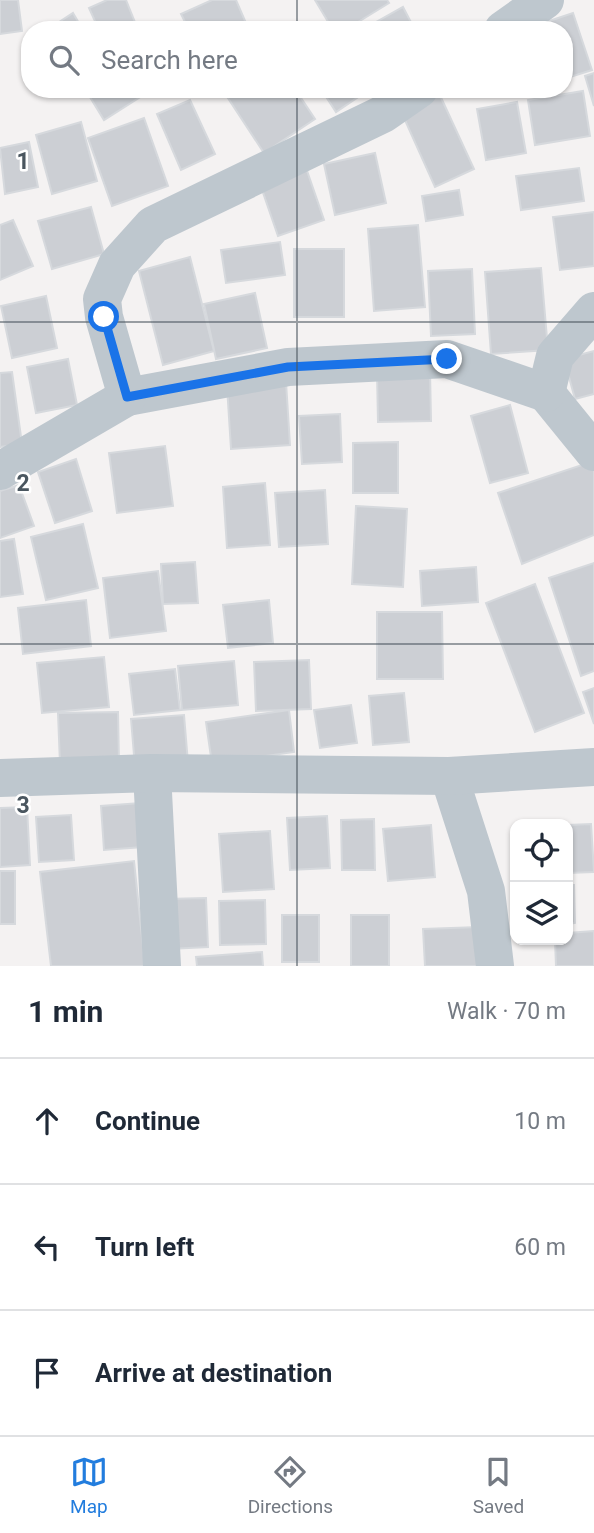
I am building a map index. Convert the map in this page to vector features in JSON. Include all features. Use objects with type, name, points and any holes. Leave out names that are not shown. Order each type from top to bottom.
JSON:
[{"type":"street","points":[[516,21],[545,0]]},
{"type":"street","points":[[127,397],[104,317],[102,299],[117,265],[153,225],[383,114],[406,98]]},
{"type":"street","points":[[546,393],[555,356],[594,311]]},
{"type":"street","points":[[0,471],[127,397],[288,367],[447,359],[546,393],[594,452]]},
{"type":"street","points":[[0,778],[152,773],[449,776],[594,767]]},
{"type":"street","points":[[152,773],[162,966]]},
{"type":"street","points":[[449,776],[486,891],[495,966]]},
{"type":"building","points":[[0,0],[18,0],[21,31],[0,34]]},
{"type":"building","points":[[107,0],[126,0],[134,21],[95,21],[89,8]]},
{"type":"building","points":[[212,0],[236,0],[245,21],[184,21],[181,14]]},
{"type":"building","points":[[315,0],[387,0],[389,3],[360,21],[328,21]]},
{"type":"building","points":[[403,7],[410,21],[378,21]]},
{"type":"building","points":[[73,13],[78,21],[61,21]]},
{"type":"building","points":[[573,13],[592,70],[573,76],[573,21],[549,21]]},
{"type":"building","points":[[594,73],[594,106],[585,76]]},
{"type":"building","points":[[583,91],[590,136],[535,145],[528,100],[573,98],[573,93]]},
{"type":"building","points":[[91,98],[139,98],[104,120]]},
{"type":"building","points":[[228,98],[301,98],[315,119],[264,153]]},
{"type":"building","points":[[327,98],[357,98],[336,112]]},
{"type":"building","points":[[423,98],[441,98],[474,169],[435,187],[400,109]]},
{"type":"building","points":[[190,100],[215,154],[181,170],[157,114]]},
{"type":"building","points":[[517,102],[526,153],[486,160],[477,109]]},
{"type":"building","points":[[144,118],[168,186],[112,206],[88,138]]},
{"type":"building","points":[[81,122],[97,181],[52,194],[36,135]]},
{"type":"building","points":[[29,142],[38,187],[5,194],[0,148]]},
{"type":"building","points":[[375,153],[386,203],[335,215],[324,164]]},
{"type":"building","points":[[304,162],[324,220],[278,236],[258,178]]},
{"type":"building","points":[[579,168],[584,201],[521,210],[516,176]]},
{"type":"building","points":[[459,190],[463,215],[426,221],[422,196]]},
{"type":"building","points":[[91,207],[104,254],[52,269],[38,221]]},
{"type":"building","points":[[594,212],[594,266],[560,270],[553,217]]},
{"type":"building","points":[[13,220],[33,266],[0,280],[0,225]]},
{"type":"building","points":[[418,225],[425,307],[374,311],[368,229]]},
{"type":"building","points":[[280,242],[285,275],[226,283],[221,250]]},
{"type":"building","points":[[294,249],[344,249],[344,317],[294,317]]},
{"type":"building","points":[[190,257],[214,351],[163,365],[139,271]]},
{"type":"building","points":[[541,268],[548,350],[491,354],[485,272]]},
{"type":"building","points":[[472,269],[475,334],[431,336],[428,271]]},
{"type":"building","points":[[255,293],[267,348],[216,359],[204,304]]},
{"type":"building","points":[[46,296],[57,348],[12,358],[1,306]]},
{"type":"building","points":[[594,351],[594,394],[575,399],[564,359]]},
{"type":"building","points":[[68,359],[77,405],[36,413],[27,367]]},
{"type":"building","points":[[430,370],[431,421],[378,422],[377,372]]},
{"type":"building","points":[[12,372],[22,444],[0,447],[0,373]]},
{"type":"building","points":[[286,382],[290,445],[231,449],[227,386]]},
{"type":"building","points":[[510,405],[528,473],[490,483],[471,416]]},
{"type":"building","points":[[340,414],[342,462],[302,464],[299,416]]},
{"type":"building","points":[[398,442],[398,493],[353,493],[353,443]]},
{"type":"building","points":[[165,446],[173,506],[117,513],[109,453]]},
{"type":"building","points":[[76,459],[92,511],[55,523],[38,472]]},
{"type":"building","points":[[594,461],[594,535],[522,564],[498,493]]},
{"type":"building","points":[[265,483],[270,545],[227,548],[223,487]]},
{"type":"building","points":[[19,485],[34,526],[0,538],[0,491]]},
{"type":"building","points":[[325,490],[328,544],[279,547],[275,493]]},
{"type":"building","points":[[356,506],[407,509],[403,587],[352,584]]},
{"type":"building","points":[[83,524],[98,588],[46,600],[31,537]]},
{"type":"building","points":[[14,539],[23,594],[0,597],[0,541]]},
{"type":"building","points":[[195,562],[198,603],[163,604],[161,564]]},
{"type":"building","points":[[594,563],[594,671],[581,676],[549,578]]},
{"type":"building","points":[[476,567],[478,602],[422,606],[420,571]]},
{"type":"building","points":[[158,571],[166,631],[110,638],[103,578]]},
{"type":"building","points":[[535,584],[584,713],[535,732],[486,603]]},
{"type":"building","points":[[86,600],[91,646],[23,654],[18,608]]},
{"type":"building","points":[[269,600],[273,643],[228,648],[223,605]]},
{"type":"building","points":[[377,612],[442,612],[443,679],[377,679]]},
{"type":"building","points":[[104,657],[109,707],[42,713],[37,663]]},
{"type":"building","points":[[309,660],[311,709],[256,711],[254,662]]},
{"type":"building","points":[[234,661],[238,705],[182,710],[178,666]]},
{"type":"building","points":[[175,669],[180,710],[134,715],[129,674]]},
{"type":"building","points":[[594,688],[594,724],[583,692]]},
{"type":"building","points":[[404,693],[409,742],[373,745],[369,696]]},
{"type":"building","points":[[351,705],[357,743],[320,748],[314,710]]},
{"type":"building","points":[[289,710],[294,752],[212,764],[206,722]]},
{"type":"building","points":[[118,712],[119,763],[60,764],[58,713]]},
{"type":"building","points":[[184,715],[188,763],[135,767],[131,719]]},
{"type":"building","points":[[140,803],[143,847],[104,850],[101,806]]},
{"type":"building","points":[[27,807],[30,865],[0,867],[0,808]]},
{"type":"building","points":[[71,815],[74,860],[39,862],[36,817]]},
{"type":"building","points":[[327,816],[330,868],[290,870],[287,818]]},
{"type":"building","points":[[374,819],[375,870],[342,870],[341,820]]},
{"type":"building","points":[[591,824],[594,872],[573,873],[573,825]]},
{"type":"building","points":[[431,825],[435,877],[388,881],[383,829]]},
{"type":"building","points":[[270,831],[274,889],[223,892],[219,834]]},
{"type":"building","points":[[134,861],[145,966],[51,966],[40,872]]},
{"type":"building","points":[[0,871],[15,871],[15,924],[0,924]]},
{"type":"building","points":[[573,885],[574,885],[573,923]]},
{"type":"building","points":[[206,898],[208,947],[169,949],[166,899]]},
{"type":"building","points":[[265,900],[266,944],[220,945],[219,901]]},
{"type":"building","points":[[282,915],[319,915],[319,962],[282,962]]},
{"type":"building","points":[[351,915],[389,915],[389,966],[351,966]]},
{"type":"building","points":[[479,927],[481,966],[425,966],[423,929]]},
{"type":"building","points":[[594,931],[594,966],[556,966],[555,945],[573,945],[573,933]]},
{"type":"building","points":[[262,952],[263,966],[197,966],[196,957]]},
{"type":"route","points":[[104,317],[127,397],[288,367],[447,359]]}]
